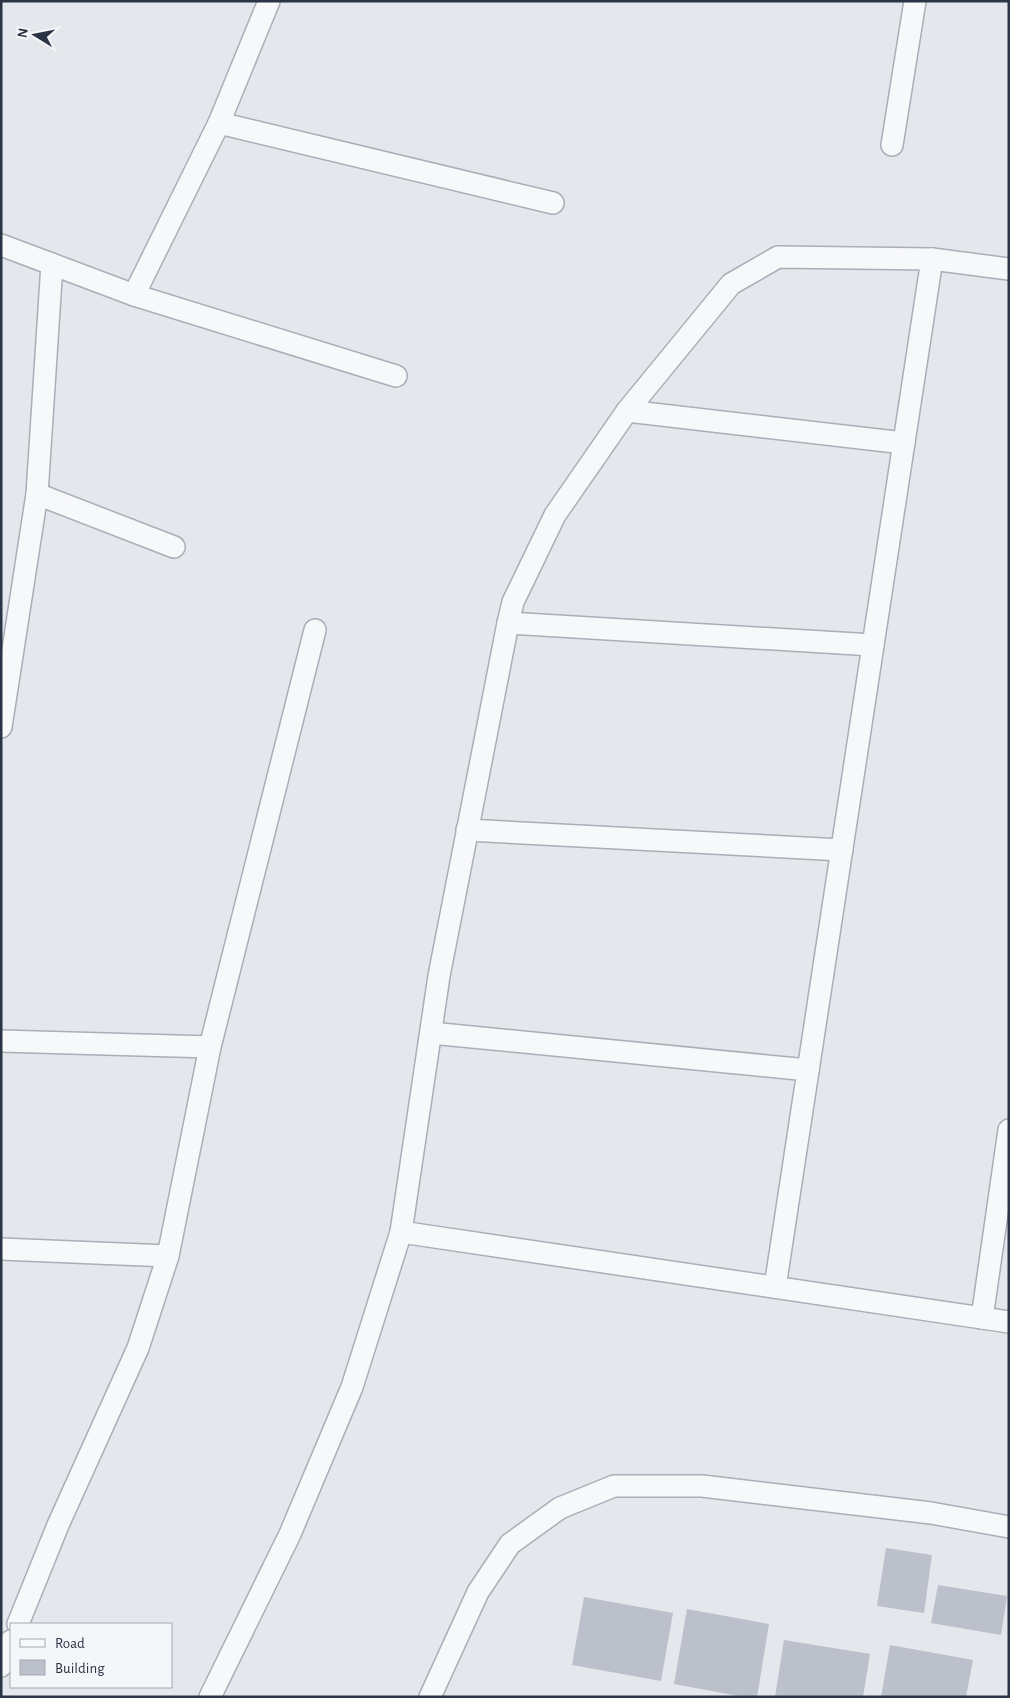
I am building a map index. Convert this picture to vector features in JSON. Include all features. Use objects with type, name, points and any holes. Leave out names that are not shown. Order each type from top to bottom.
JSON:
[{"type":"street","points":[[134,295],[219,123],[269,1]]},
{"type":"street","points":[[892,145],[915,1]]},
{"type":"street","points":[[219,123],[553,203]]},
{"type":"street","points":[[1,245],[134,295],[396,376]]},
{"type":"street","points":[[210,1697],[290,1534],[352,1387],[401,1232],[439,976],[508,623],[513,602],[555,515],[626,411],[731,284],[778,257],[932,259],[1009,269]]},
{"type":"street","points":[[774,1287],[932,259]]},
{"type":"street","points":[[1,727],[37,494],[52,264]]},
{"type":"street","points":[[626,411],[904,443]]},
{"type":"street","points":[[37,494],[174,547]]},
{"type":"street","points":[[508,623],[873,645]]},
{"type":"street","points":[[18,1623],[58,1525],[138,1348],[168,1256],[210,1048],[315,630]]},
{"type":"street","points":[[468,830],[842,850]]},
{"type":"street","points":[[431,1033],[808,1070]]},
{"type":"street","points":[[1,1041],[210,1048]]},
{"type":"street","points":[[982,1318],[1009,1130]]},
{"type":"street","points":[[401,1232],[1009,1322]]},
{"type":"street","points":[[1,1248],[168,1256]]},
{"type":"street","points":[[430,1697],[478,1592],[510,1544],[560,1508],[614,1486],[702,1486],[931,1513],[1009,1527]]},
{"type":"street","points":[[1,1666],[10,1644]]},
{"type":"building","points":[[886,1548],[932,1555],[924,1613],[877,1606]]},
{"type":"building","points":[[938,1585],[1007,1596],[1001,1635],[931,1623]]},
{"type":"building","points":[[584,1597],[673,1613],[661,1681],[572,1665]]},
{"type":"building","points":[[687,1609],[769,1624],[757,1697],[744,1697],[674,1684]]},
{"type":"building","points":[[784,1640],[870,1654],[863,1697],[775,1697]]},
{"type":"building","points":[[890,1645],[973,1660],[966,1697],[881,1697]]}]
